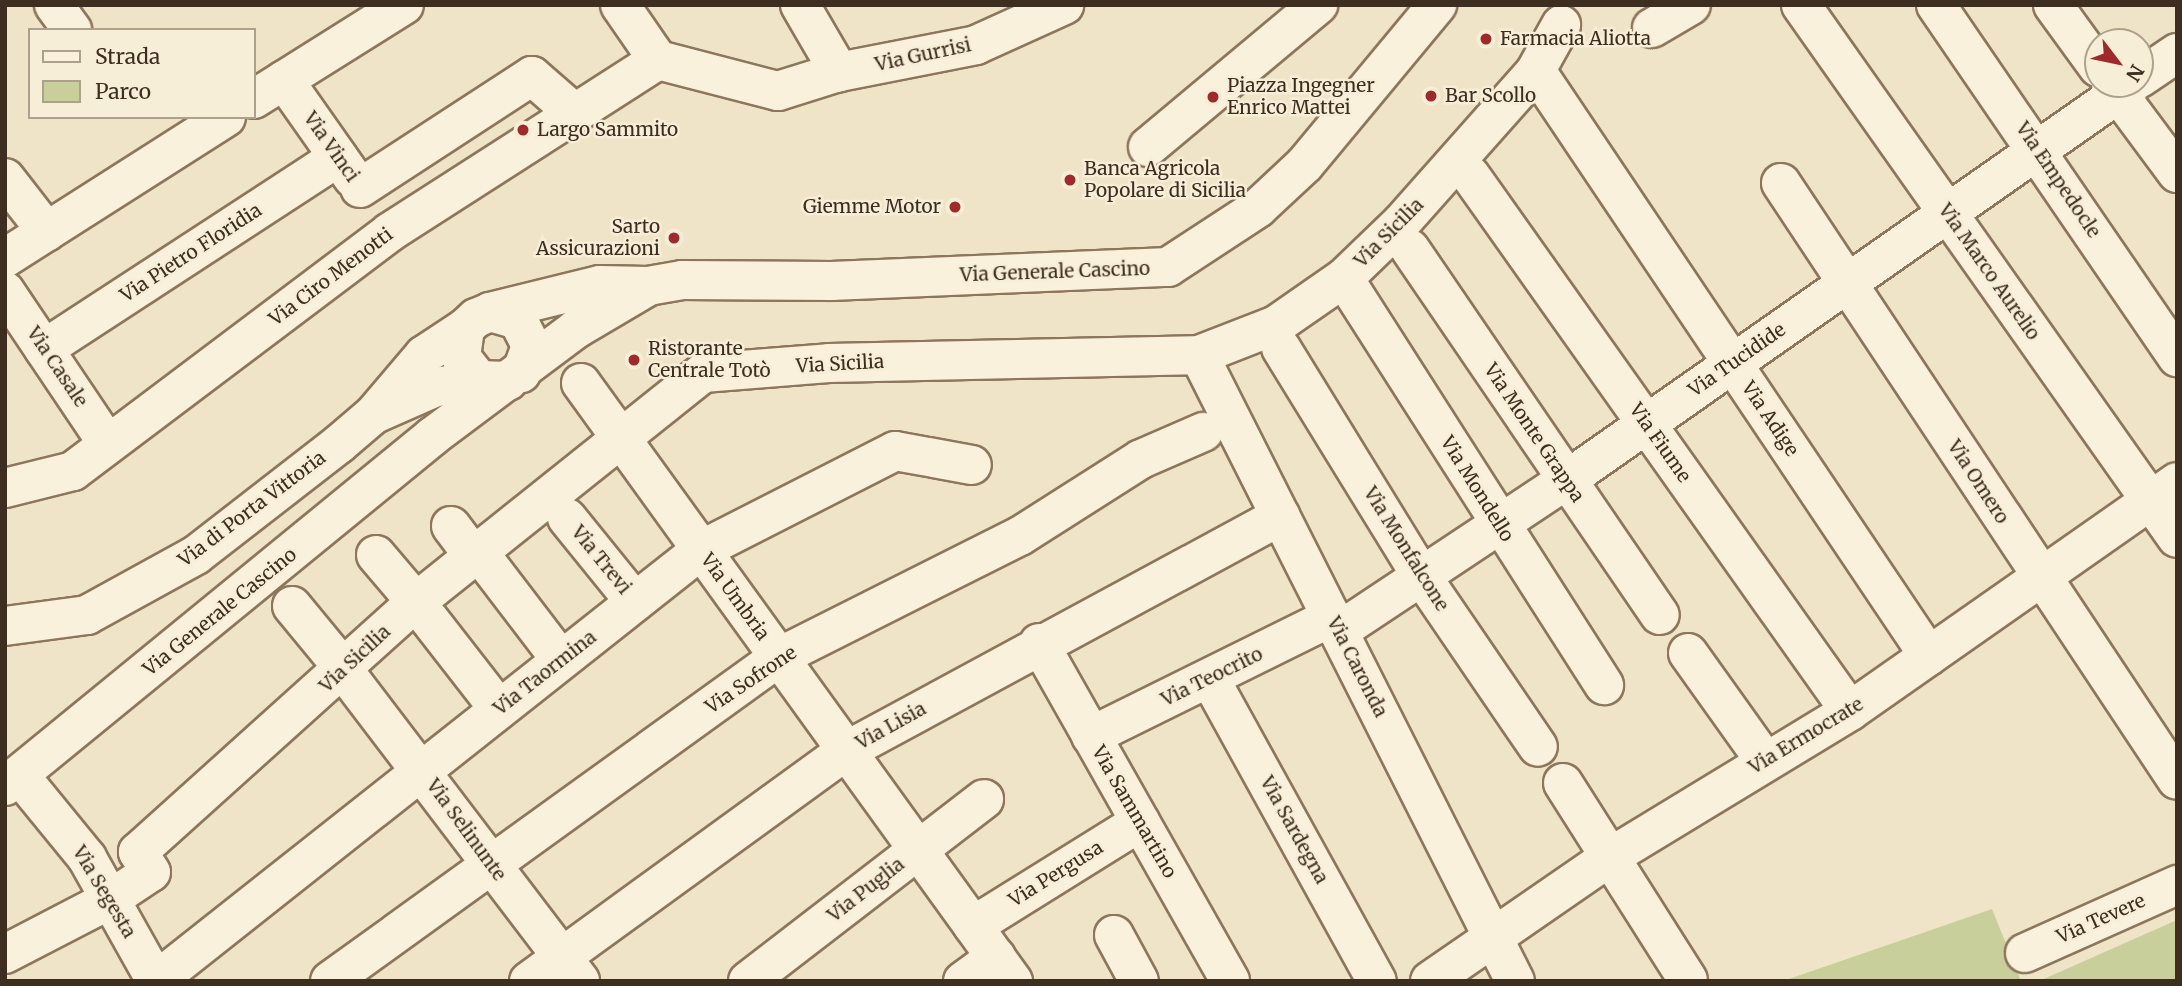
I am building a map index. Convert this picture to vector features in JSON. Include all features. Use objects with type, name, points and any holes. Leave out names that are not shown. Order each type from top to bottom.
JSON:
[{"type":"street","points":[[54,5],[71,28]]},
{"type":"street","points":[[620,5],[657,60]]},
{"type":"street","points":[[800,5],[839,72]]},
{"type":"street","name":"Via Gurrisi","points":[[657,60],[778,91],[839,72],[976,45],[1064,5]]},
{"type":"street","points":[[1148,147],[1318,5]]},
{"type":"street","name":"Via Generale Cascino","points":[[648,286],[682,279],[832,281],[1168,267],[1258,208],[1305,164],[1437,5]]},
{"type":"street","points":[[1652,28],[1691,5]]},
{"type":"street","name":"Via Marco Aurelio","points":[[1801,5],[1948,213],[2163,491],[2177,538]]},
{"type":"street","name":"Via Empedocle","points":[[1936,5],[2038,149],[2177,357]]},
{"type":"street","points":[[2053,5],[2084,40]]},
{"type":"street","points":[[269,90],[401,6]]},
{"type":"street","name":"Via Sicilia","points":[[5,954],[109,900],[151,872],[138,852],[423,610],[472,549],[703,373],[829,363],[1199,355],[1276,325],[1345,277],[1410,213],[1535,72],[1561,25]]},
{"type":"street","name":"Via Tucidide","points":[[2154,64],[2177,53]]},
{"type":"street","name":"Via Ciro Menotti","points":[[5,488],[72,471],[390,232],[572,111],[657,60]]},
{"type":"street","name":"Via Vinci","points":[[269,90],[338,157],[369,201],[461,121],[532,76],[572,111]]},
{"type":"street","name":"Via Adige","points":[[1541,78],[1929,656]]},
{"type":"street","name":"Via Tucidide","points":[[1335,624],[1420,574],[1565,481],[2038,149],[2100,98]]},
{"type":"street","points":[[2131,98],[2177,173]]},
{"type":"street","points":[[5,258],[223,119]]},
{"type":"street","name":"Via Pietro Floridia","points":[[44,349],[338,157]]},
{"type":"street","name":"Via Fiume","points":[[1470,175],[1850,711]]},
{"type":"street","points":[[5,178],[47,232]]},
{"type":"street","name":"Via Omero","points":[[1781,183],[2177,780]]},
{"type":"street","name":"Via Monte Grappa","points":[[1410,249],[1565,481],[1660,615]]},
{"type":"street","points":[[373,415],[483,359],[600,285],[648,286]]},
{"type":"street","points":[[373,415],[424,355],[483,359],[576,329],[648,286]]},
{"type":"street","name":"Via Casale","points":[[5,290],[108,444]]},
{"type":"street","name":"Via Mondello","points":[[1352,291],[1604,685]]},
{"type":"street","name":"Via Monfalcone","points":[[1281,348],[1420,574],[1538,747]]},
{"type":"street","name":"Via Caronda","points":[[1199,355],[1514,981]]},
{"type":"street","points":[[433,436],[483,359]]},
{"type":"street","name":"Via Generale Cascino","points":[[12,781],[433,436],[483,359]]},
{"type":"street","name":"Via Umbria","points":[[581,383],[1004,969]]},
{"type":"street","name":"Via di Porta Vittoria","points":[[5,626],[87,615],[196,555],[373,415]]},
{"type":"street","name":"Via Sofrone","points":[[330,981],[779,657],[1020,536],[1141,460],[1203,432]]},
{"type":"street","name":"Via Taormina","points":[[156,981],[701,550],[895,451],[972,465]]},
{"type":"street","name":"Via Ermocrate","points":[[1430,981],[1609,857],[1850,711],[2042,579],[2163,491]]},
{"type":"street","name":"Via Lisia","points":[[529,981],[570,969],[846,751],[1039,643],[1281,516]]},
{"type":"street","name":"Via Trevi","points":[[567,518],[635,602]]},
{"type":"street","points":[[472,549],[561,660]]},
{"type":"street","points":[[376,555],[423,610],[499,709]]},
{"type":"street","name":"Via Selinunte","points":[[292,606],[422,770],[490,866],[570,969]]},
{"type":"street","name":"Via Teocrito","points":[[1091,736],[1210,679],[1335,624]]},
{"type":"street","name":"Via Sammartino","points":[[1039,643],[1230,981]]},
{"type":"street","points":[[1688,653],[1765,761]]},
{"type":"street","name":"Via Sardegna","points":[[1210,679],[1377,981]]},
{"type":"street","name":"Via Segesta","points":[[12,781],[87,858],[156,981]]},
{"type":"street","points":[[1563,783],[1688,980]]},
{"type":"street","name":"Via Puglia","points":[[748,981],[984,799]]},
{"type":"street","name":"Via Pergusa","points":[[973,926],[1140,822]]},
{"type":"street","name":"Via Tevere","points":[[2025,953],[2177,884]]},
{"type":"street","points":[[1114,935],[1133,979]]},
{"type":"street","points":[[963,981],[1004,969]]},
{"type":"green space","points":[[1992,909],[2021,981],[1783,981]]},
{"type":"green space","points":[[2177,920],[2177,981],[2039,981]]},
{"type":"place","name":"Farmacia Aliotta","points":[[1486,39]]},
{"type":"place","name":"Bar Scollo","points":[[1431,96]]},
{"type":"place","name":"Piazza Ingegner Enrico Mattei","points":[[1213,97]]},
{"type":"place","name":"Largo Sammito","points":[[523,130]]},
{"type":"place","name":"Banca Agricola Popolare di Sicilia","points":[[1070,180]]},
{"type":"place","name":"Giemme Motor","points":[[955,207]]},
{"type":"place","name":"Sarto Assicurazioni","points":[[674,238]]},
{"type":"place","name":"Ristorante Centrale Totò","points":[[634,360]]}]
